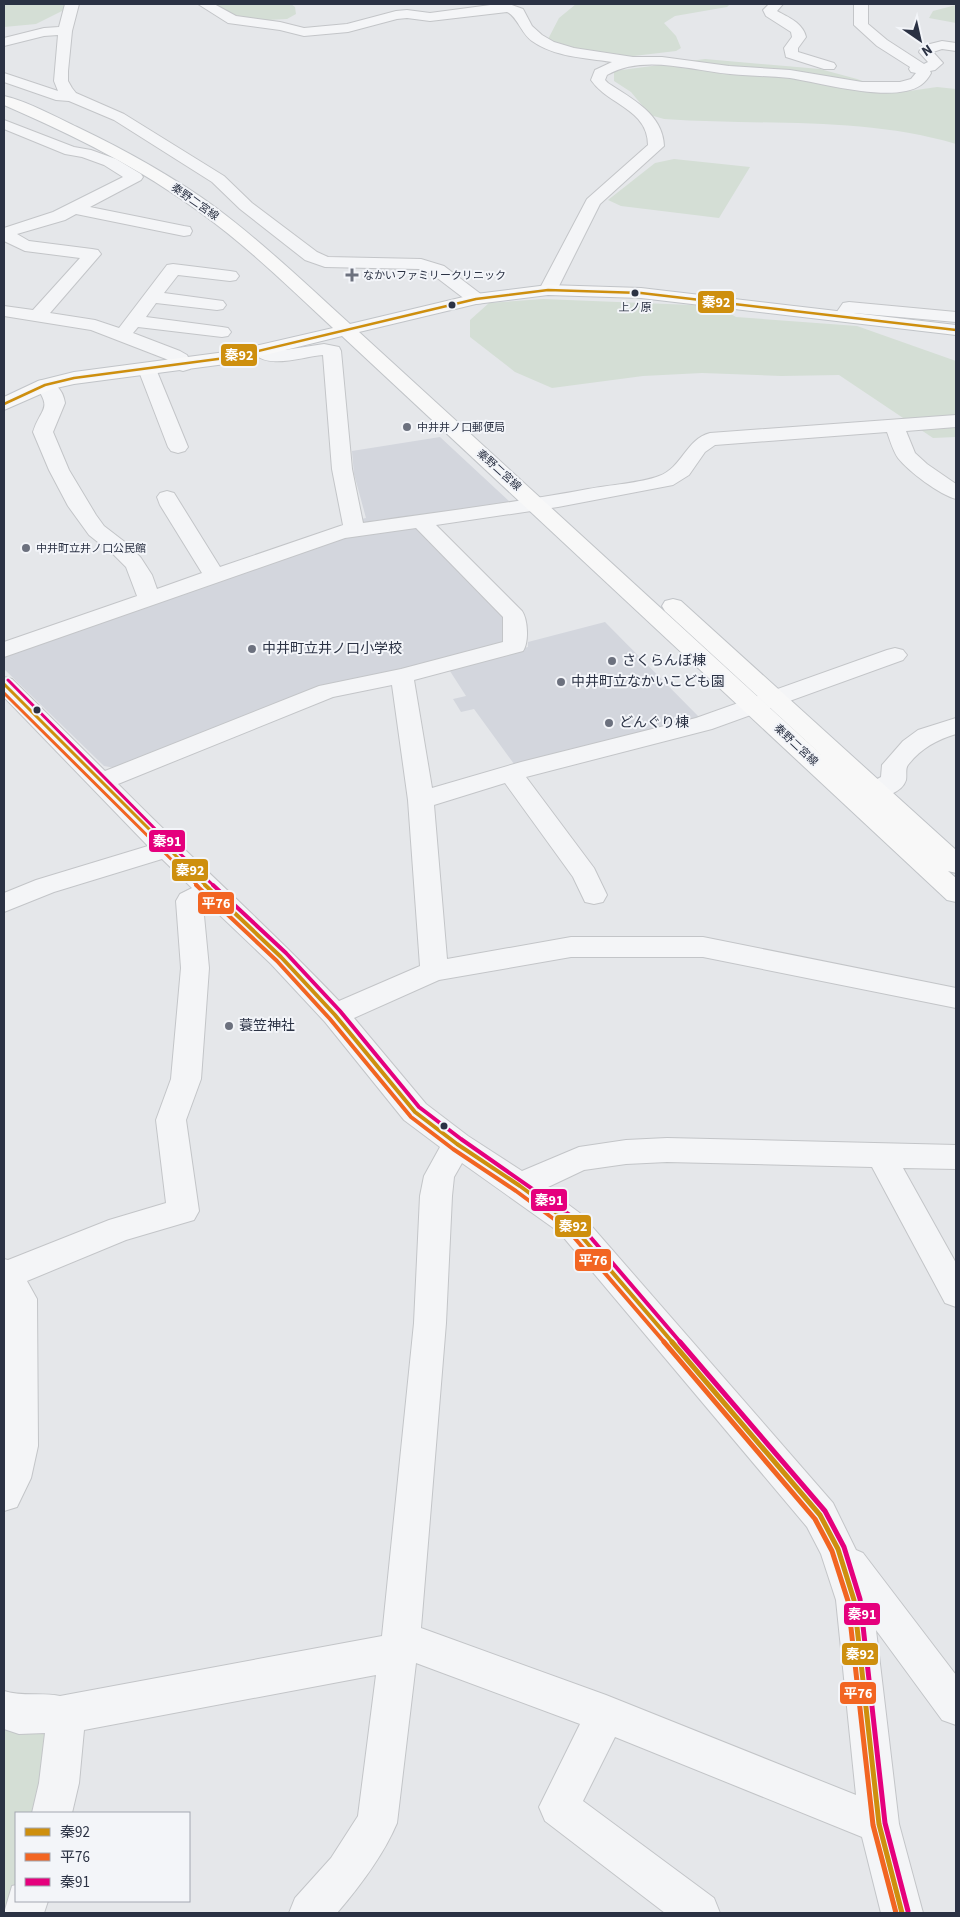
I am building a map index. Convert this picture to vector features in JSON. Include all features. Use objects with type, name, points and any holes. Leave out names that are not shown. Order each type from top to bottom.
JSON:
[{"type":"main road","name":"秦野二宮線","points":[[4,89],[91,127],[179,175],[224,205],[295,262],[337,300]]},
{"type":"main road","name":"秦野二宮線","points":[[4,100],[53,120],[164,180],[194,200],[279,268],[354,323],[558,501],[956,893]]},
{"type":"main road","points":[[4,404],[45,385],[74,378],[183,365],[261,351],[354,323],[476,299],[548,290],[641,293],[956,330]]},
{"type":"main road","name":"秦野二宮線","points":[[354,323],[535,503],[763,701],[875,791],[956,864]]},
{"type":"street","points":[[61,81],[65,31],[72,4]]},
{"type":"street","points":[[205,4],[232,20],[280,26],[304,32],[348,28],[396,15],[430,17],[509,8],[518,12],[522,23],[528,30],[554,46],[578,53],[632,61]]},
{"type":"street","points":[[776,4],[770,10],[771,13],[789,23],[798,31],[799,37],[790,51],[795,56],[882,79],[889,79],[936,63],[926,52],[928,49],[942,45],[956,47]]},
{"type":"street","points":[[548,290],[593,202],[656,146],[657,138],[652,124],[598,80],[600,73],[607,67],[645,60],[736,71],[789,74],[883,88],[916,83],[924,73],[921,68],[882,43],[861,25],[861,4]]},
{"type":"street","points":[[4,42],[44,32],[65,31]]},
{"type":"street","points":[[45,75],[61,81],[71,96]]},
{"type":"street","points":[[4,77],[61,97],[71,96],[119,117],[218,179],[246,206],[310,256],[325,262],[421,264],[438,270],[476,299]]},
{"type":"street","points":[[4,124],[70,151],[86,153],[110,162],[135,177],[73,208],[33,225],[4,234]]},
{"type":"street","points":[[73,208],[184,231]]},
{"type":"street","points":[[4,234],[25,246],[92,254],[38,316]]},
{"type":"street","points":[[122,336],[173,269],[230,276]]},
{"type":"street","points":[[152,297],[217,305]]},
{"type":"street","points":[[843,316],[849,307],[956,318]]},
{"type":"street","points":[[4,311],[95,326],[173,354],[180,359],[183,365]]},
{"type":"street","points":[[133,321],[222,332]]},
{"type":"street","points":[[261,351],[274,357],[300,354],[324,348],[332,351],[342,469],[354,530]]},
{"type":"street","points":[[147,369],[178,447]]},
{"type":"street","points":[[45,385],[54,393],[55,403],[43,432],[52,457],[78,504],[96,530],[126,553],[134,562],[145,580],[149,599]]},
{"type":"street","points":[[4,650],[340,532],[558,501],[666,481],[682,471],[698,448],[710,439],[956,421]]},
{"type":"street","points":[[894,425],[906,455],[920,468],[956,493]]},
{"type":"street","points":[[167,497],[170,505],[215,576]]},
{"type":"street","points":[[101,782],[327,691],[402,676],[515,646],[514,616],[420,520]]},
{"type":"street","points":[[421,800],[510,773],[704,724],[763,701],[896,655]]},
{"type":"street","points":[[402,676],[421,800],[434,971]]},
{"type":"street","points":[[4,684],[167,849],[281,957],[335,1015],[415,1112],[456,1144],[520,1186],[570,1224],[820,1515],[838,1549],[956,1706]]},
{"type":"street","points":[[875,791],[893,781],[894,766],[912,746],[927,735],[956,726]]},
{"type":"street","points":[[510,773],[585,874],[594,895]]},
{"type":"street","points":[[4,903],[46,886],[167,849]]},
{"type":"street","points":[[4,1495],[14,1478],[22,1446],[20,1299],[6,1277],[120,1229],[183,1211],[171,1120],[186,1080],[195,968],[190,901],[210,890]]},
{"type":"street","points":[[335,1015],[434,971],[571,947],[703,947],[956,998]]},
{"type":"street","points":[[310,1913],[345,1872],[377,1823],[399,1646],[430,1323],[437,1189],[439,1176],[456,1144]]},
{"type":"street","points":[[520,1186],[579,1159],[626,1152],[667,1150],[956,1158]]},
{"type":"street","points":[[881,1156],[956,1293]]},
{"type":"street","points":[[838,1549],[854,1600],[879,1824],[902,1913]]},
{"type":"street","points":[[4,1710],[14,1715],[23,1716],[52,1713],[60,1715],[399,1646],[606,1714],[879,1824]]},
{"type":"street","points":[[606,1714],[559,1808],[699,1913]]},
{"type":"street","points":[[52,1812],[59,1783],[65,1729],[64,1721],[60,1715]]},
{"type":"shaded area","points":[[4,4],[76,4],[36,24],[4,27]]},
{"type":"shaded area","points":[[208,4],[291,4],[295,7],[296,14],[287,19],[232,22]]},
{"type":"shaded area","points":[[576,4],[730,4],[727,7],[675,16],[664,23],[676,36],[681,48],[676,51],[600,60],[545,45],[559,18]]},
{"type":"shaded area","points":[[956,5],[956,23],[929,18],[933,11]]},
{"type":"shaded area","points":[[705,59],[820,69],[857,79],[895,93],[937,87],[956,89],[956,144],[884,129],[811,124],[664,119],[650,115],[631,92],[614,81],[614,71]]},
{"type":"shaded area","points":[[674,159],[750,167],[719,218],[621,206],[608,200],[655,163]]},
{"type":"shaded area","points":[[543,299],[717,306],[736,317],[857,326],[956,361],[956,437],[933,438],[839,375],[781,376],[702,373],[643,376],[552,388],[515,372],[470,337],[470,320],[489,303]]},
{"type":"shaded area","points":[[440,437],[510,502],[362,525],[361,519],[366,518],[354,474],[352,451]]},
{"type":"shaded area","name":"中井町立井ノ口小学校","points":[[415,524],[505,616],[507,644],[320,689],[115,768],[104,766],[4,669],[4,654],[338,536]]},
{"type":"shaded area","name":"中井町立なかいこども園","points":[[605,622],[700,718],[517,768],[474,709],[461,712],[453,699],[466,696],[448,668],[528,647],[528,642]]},
{"type":"shaded area","points":[[44,1726],[48,1749],[37,1812],[15,1812],[15,1884],[4,1913],[4,1728],[6,1730]]},
{"type":"transit line","name":"秦92","points":[[4,404],[45,385],[74,378],[233,357],[476,299],[548,290],[641,293],[956,330]]},
{"type":"transit line","name":"秦91","points":[[8,680],[171,845],[286,953],[340,1011],[419,1107],[461,1139],[574,1218],[825,1511],[844,1547],[860,1599],[885,1823],[908,1911]]},
{"type":"transit line","name":"秦92","points":[[4,684],[167,849],[281,957],[335,1015],[415,1112],[457,1144],[520,1186],[570,1223],[820,1515],[838,1549],[854,1600],[879,1824],[902,1913]]},
{"type":"transit line","name":"平76","points":[[4,693],[163,853],[277,961],[330,1019],[411,1117],[453,1149],[516,1191],[566,1228],[815,1519],[832,1551],[848,1601],[873,1825],[896,1913]]},
{"type":"place","name":"なかいファミリークリニック","points":[[352,275]]},
{"type":"place","name":"上ノ原","points":[[635,293]]},
{"type":"place","name":"中井井ノ口郵便局","points":[[407,427]]},
{"type":"place","name":"中井町立井ノ口公民館","points":[[26,548]]},
{"type":"place","name":"中井町立井ノ口小学校","points":[[252,649]]},
{"type":"place","name":"さくらんぼ棟","points":[[612,661]]},
{"type":"place","name":"中井町立なかいこども園","points":[[561,682]]},
{"type":"place","name":"どんぐり棟","points":[[609,723]]},
{"type":"place","name":"蓑笠神社","points":[[229,1026]]}]
